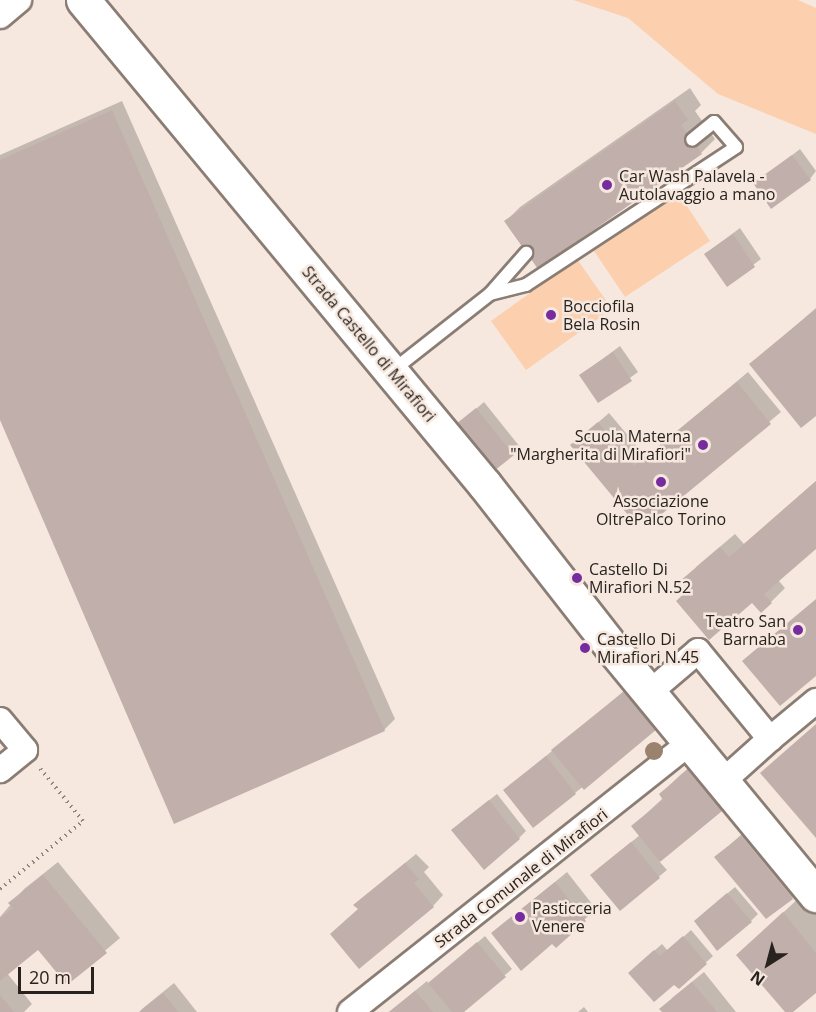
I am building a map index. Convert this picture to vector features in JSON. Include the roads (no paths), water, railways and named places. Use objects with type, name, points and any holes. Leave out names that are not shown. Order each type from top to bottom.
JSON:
[{"type":"street","points":[[0,16],[20,0]]},
{"type":"street","name":"Strada Castello di Mirafiori","points":[[83,0],[392,372],[816,896]]},
{"type":"street","points":[[650,692],[698,651],[770,738]]},
{"type":"street","points":[[722,782],[770,738],[816,701]]},
{"type":"street","points":[[0,720],[25,750],[0,770]]},
{"type":"street","name":"Strada Comunale di Mirafiori","points":[[350,1012],[691,742]]},
{"type":"lane","points":[[490,294],[526,285],[736,147],[714,122],[692,140]]},
{"type":"lane","points":[[392,372],[490,294],[526,253]]},
{"type":"place","name":"Car Wash Palavela - Autolavaggio a mano","points":[[607,185]]},
{"type":"place","name":"Bocciofila Bela Rosin","points":[[551,315]]},
{"type":"place","name":"Scuola Materna \"Margherita di Mirafiori\"","points":[[703,445]]},
{"type":"place","name":"Associazione OltrePalco Torino","points":[[661,482]]},
{"type":"place","name":"Castello Di Mirafiori N.52","points":[[577,578]]},
{"type":"place","name":"Teatro San Barnaba","points":[[798,630]]},
{"type":"place","name":"Castello Di Mirafiori N.45","points":[[585,648]]},
{"type":"place","name":"Pasticceria Venere","points":[[520,917]]}]
